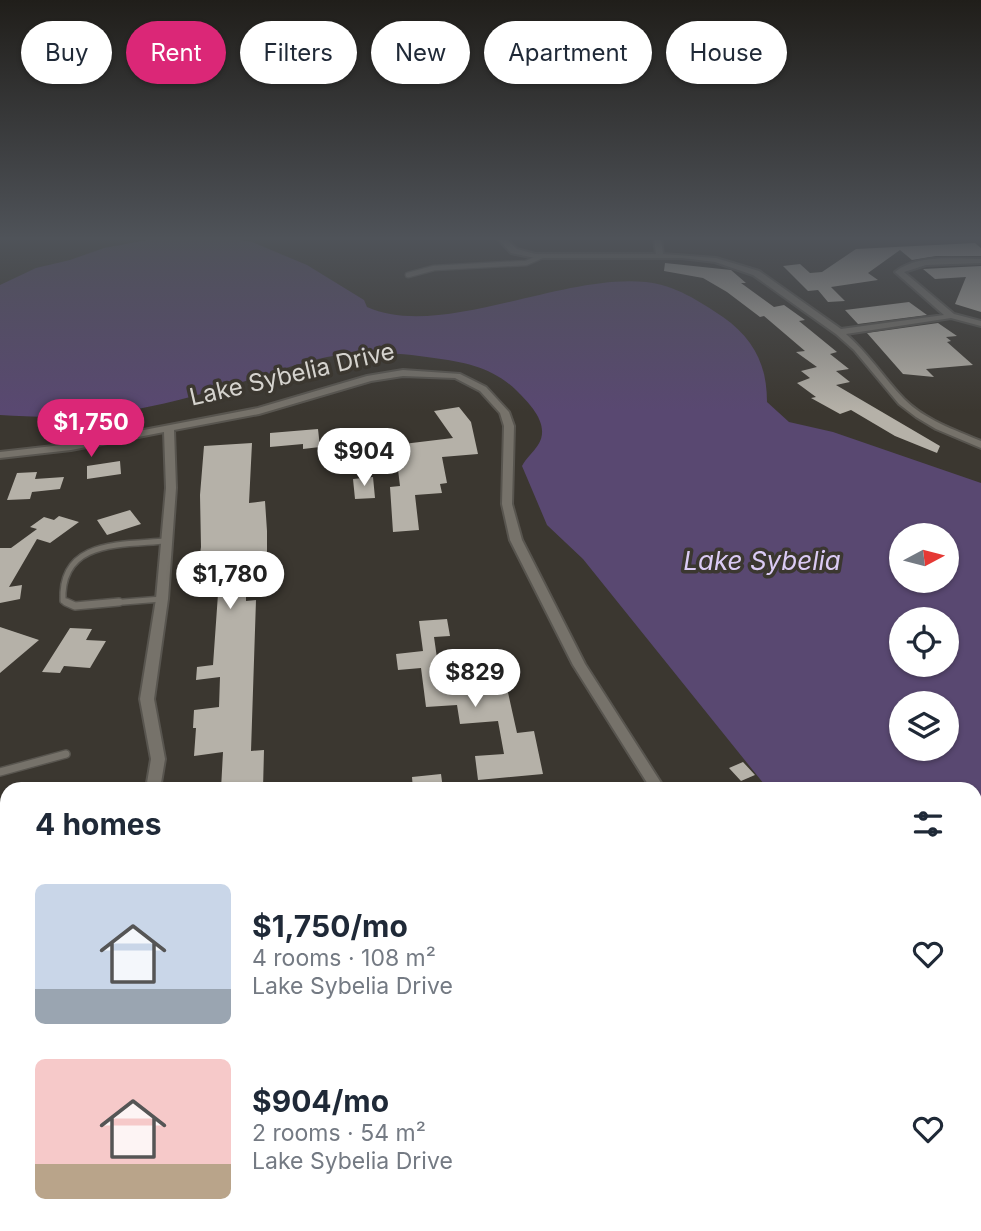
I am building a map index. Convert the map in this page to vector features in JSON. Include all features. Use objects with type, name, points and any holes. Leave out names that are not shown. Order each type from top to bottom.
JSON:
[{"type":"street","points":[[789,296],[857,348],[902,402],[939,427],[981,444]]},
{"type":"street","points":[[928,296],[951,316]]},
{"type":"street","points":[[839,332],[951,316],[981,324]]},
{"type":"street","name":"Lake Sybelia Drive","points":[[0,456],[169,429],[259,411],[370,378],[393,375],[457,376],[483,388],[504,412],[509,426],[507,504],[516,540],[579,665],[654,782]]},
{"type":"street","points":[[154,782],[158,759],[147,699],[162,599],[170,488],[169,429]]},
{"type":"lane","points":[[162,599],[75,606],[62,601],[60,587],[64,571],[71,561],[81,555],[100,549],[165,541]]},
{"type":"lane","points":[[0,772],[66,754]]},
{"type":"water","name":"Lake Sybelia","points":[[0,296],[358,296],[364,300],[367,307],[397,315],[430,316],[533,296],[689,296],[734,325],[751,344],[761,365],[767,402],[789,422],[833,432],[981,483],[981,782],[762,782],[583,559],[547,525],[522,466],[541,437],[542,430],[537,415],[508,383],[478,367],[413,355],[338,355],[316,359],[198,395],[133,410],[100,415],[0,415]]},
{"type":"building","points":[[733,296],[759,296],[774,307],[784,305],[805,320],[799,321],[837,352],[830,354],[849,369],[836,371],[850,382],[836,385],[940,446],[937,453],[895,436],[851,410],[840,414],[811,398],[816,397],[797,383],[810,378],[801,371],[817,367],[796,352],[805,351],[764,316],[760,317]]},
{"type":"building","points":[[823,296],[840,296],[845,301],[828,302]]},
{"type":"building","points":[[958,296],[981,296],[981,312],[955,304]]},
{"type":"building","points":[[909,302],[927,315],[858,324],[845,310]]},
{"type":"building","points":[[938,323],[957,336],[946,337],[951,341],[947,342],[973,365],[926,369],[934,377],[903,374],[867,333]]},
{"type":"building","points":[[459,407],[471,422],[478,454],[442,457],[447,483],[440,484],[442,493],[415,495],[419,530],[393,532],[390,487],[400,486],[395,445],[453,438],[434,411]]},
{"type":"building","points":[[318,429],[320,447],[303,449],[303,444],[270,447],[270,433]]},
{"type":"building","points":[[252,443],[249,503],[265,501],[267,554],[246,556],[246,601],[256,600],[251,751],[264,750],[263,782],[221,782],[223,752],[194,756],[194,710],[219,707],[220,677],[196,680],[197,667],[213,665],[218,594],[209,595],[210,581],[196,582],[201,547],[200,495],[204,446]]},
{"type":"building","points":[[120,461],[121,474],[87,479],[87,466]]},
{"type":"building","points":[[37,472],[35,479],[64,477],[60,489],[32,492],[30,499],[7,500],[17,473]]},
{"type":"building","points":[[373,477],[375,498],[355,499],[353,479]]},
{"type":"building","points":[[130,510],[141,524],[107,535],[97,520]]},
{"type":"building","points":[[59,516],[79,522],[50,543],[37,539],[9,587],[22,585],[20,599],[0,603],[0,548],[11,548],[37,529],[30,527],[44,517],[54,520]]},
{"type":"building","points":[[447,619],[450,636],[434,637],[441,686],[494,681],[496,689],[507,688],[517,733],[534,731],[543,774],[478,780],[475,756],[504,754],[498,721],[460,724],[457,705],[426,707],[421,668],[398,670],[396,654],[423,651],[419,621]]},
{"type":"building","points":[[0,627],[39,640],[0,673]]},
{"type":"building","points":[[70,628],[92,629],[86,640],[106,641],[90,668],[64,666],[60,673],[42,672]]},
{"type":"building","points":[[743,762],[755,775],[741,781],[729,768]]},
{"type":"building","points":[[441,774],[442,782],[412,782],[412,777]]}]
